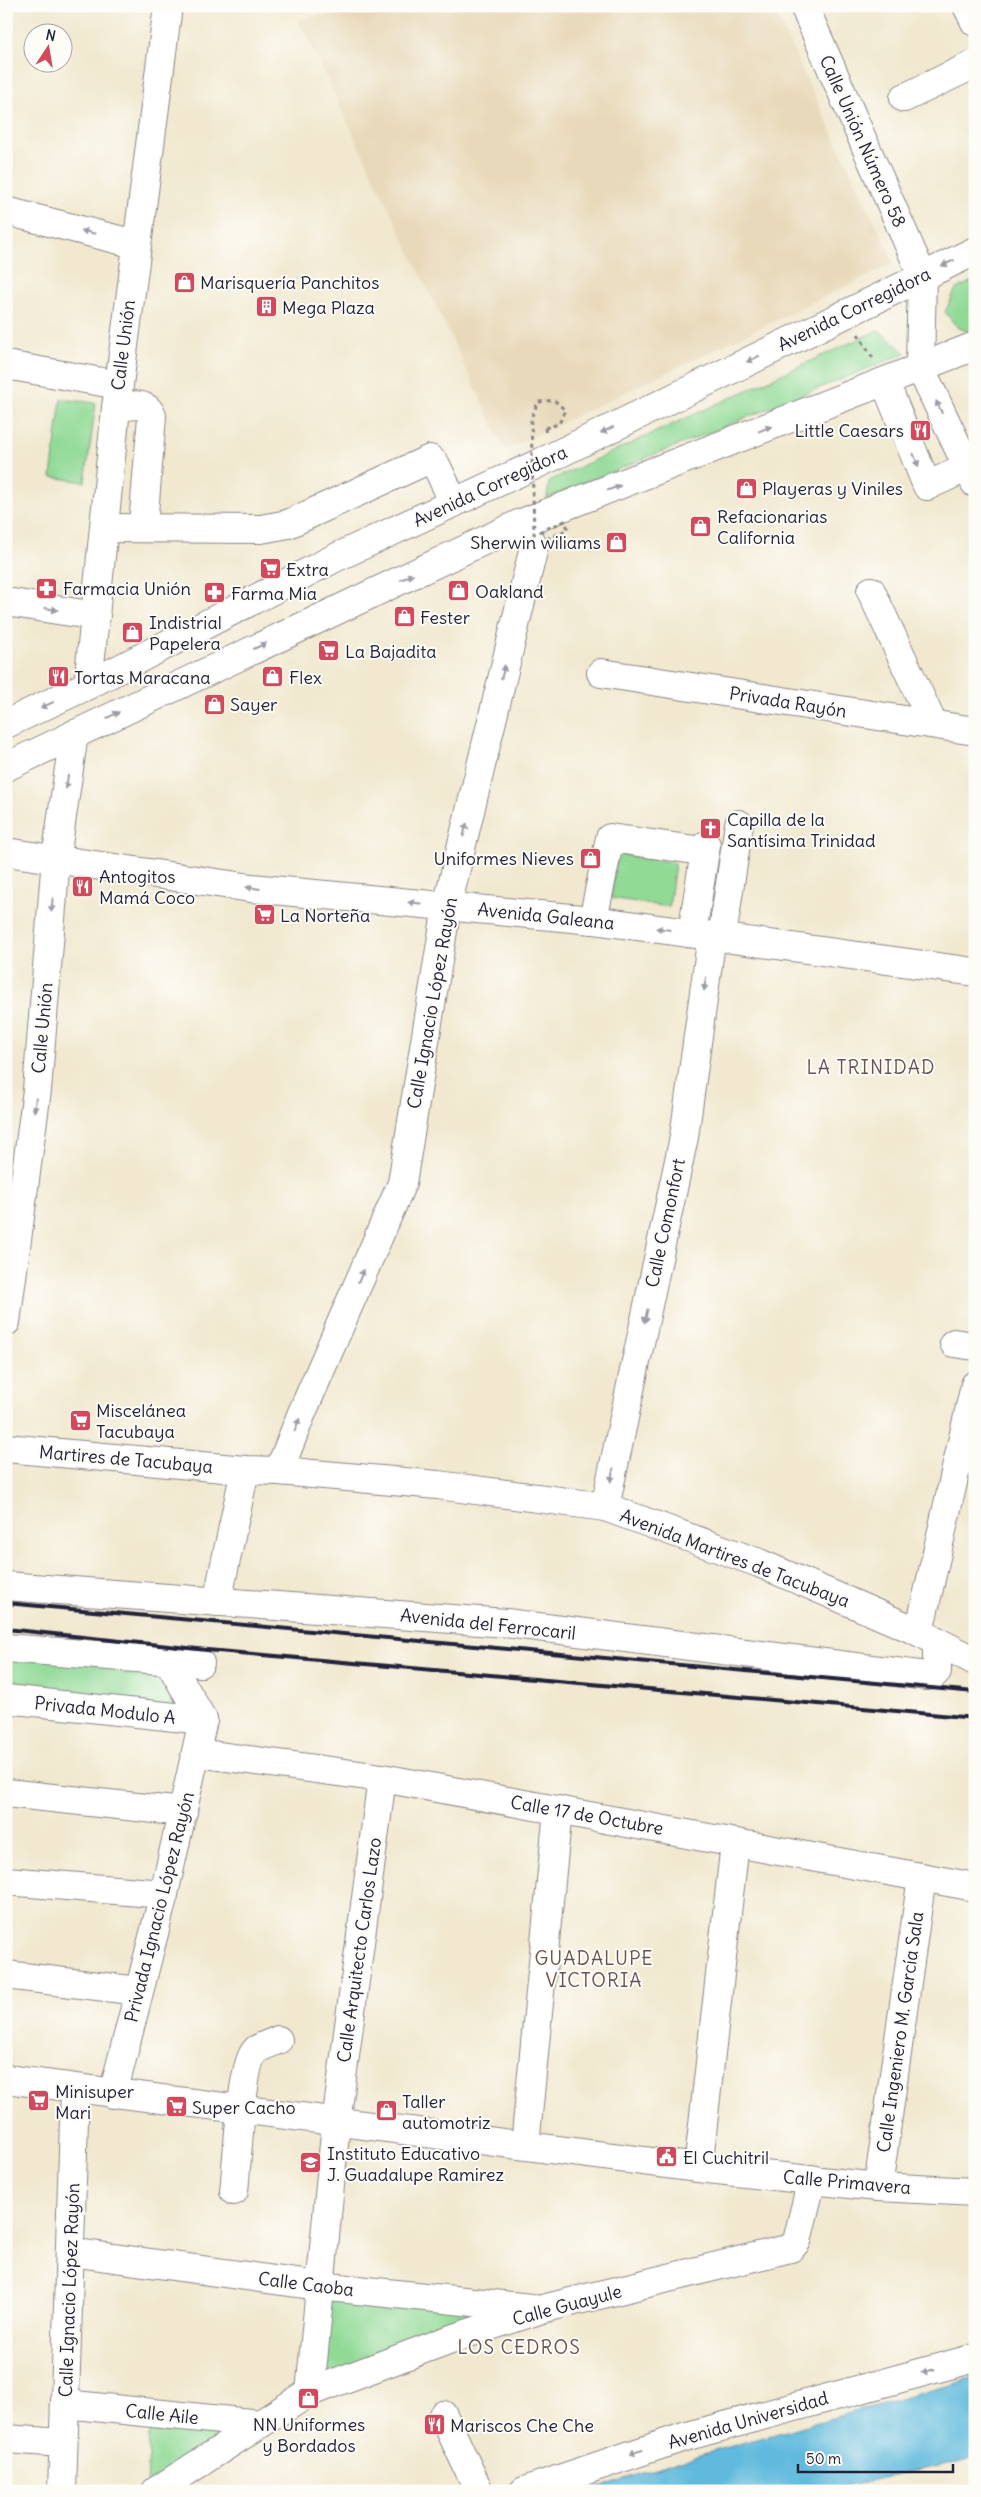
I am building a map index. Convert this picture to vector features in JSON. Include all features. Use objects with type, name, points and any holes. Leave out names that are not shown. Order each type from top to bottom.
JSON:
[{"type":"street","name":"Calle Unión","points":[[88,685],[117,397],[168,6]]},
{"type":"street","name":"Calle Unión Número 58","points":[[804,6],[922,275]]},
{"type":"street","points":[[967,6],[975,22]]},
{"type":"street","points":[[904,98],[975,64]]},
{"type":"street","points":[[6,211],[136,244]]},
{"type":"street","name":"Avenida Corregidora","points":[[6,724],[88,685],[335,558],[454,503],[975,251]]},
{"type":"street","points":[[883,383],[927,486],[971,475],[920,367],[922,275]]},
{"type":"street","points":[[6,767],[520,524],[975,346]]},
{"type":"street","points":[[6,366],[117,397],[143,405],[149,409],[152,416],[143,526]]},
{"type":"street","points":[[104,528],[143,526],[261,529],[288,524],[430,459],[436,465],[454,503]]},
{"type":"street","name":"Calle Ignacio López Rayón","points":[[279,1471],[301,1415],[402,1183],[447,906],[534,548],[520,524]]},
{"type":"street","points":[[871,591],[934,724]]},
{"type":"street","points":[[6,602],[96,616]]},
{"type":"street","name":"Privada Rayón","points":[[601,674],[975,731]]},
{"type":"street","name":"Calle Unión","points":[[6,1322],[37,1090],[56,858],[74,734]]},
{"type":"street","points":[[709,935],[739,824]]},
{"type":"street","points":[[592,920],[610,838],[701,848],[709,935]]},
{"type":"street","name":"Avenida Galeana","points":[[6,852],[251,888],[592,920],[975,972]]},
{"type":"street","name":"Calle Comonfort","points":[[605,1508],[684,1137],[709,935]]},
{"type":"street","points":[[928,1637],[971,1429],[975,1385]]},
{"type":"street","name":"Martires de Tacubaya","points":[[6,1448],[245,1470]]},
{"type":"street","points":[[217,1602],[245,1470]]},
{"type":"street","name":"Avenida Martires de Tacubaya","points":[[245,1470],[279,1471],[438,1485],[605,1508],[758,1563],[928,1637],[975,1661]]},
{"type":"street","name":"Avenida del Ferrocaril","points":[[6,1586],[506,1623],[927,1676],[933,1675],[937,1671],[928,1637]]},
{"type":"street","points":[[6,1648],[200,1662]]},
{"type":"street","points":[[168,1660],[203,1720]]},
{"type":"street","name":"Privada Modulo A","points":[[6,1699],[203,1720]]},
{"type":"street","name":"Privada Ignacio López Rayón","points":[[113,2094],[164,1894],[203,1720]]},
{"type":"street","name":"Calle 17 de Octubre","points":[[197,1752],[382,1778],[975,1887]]},
{"type":"street","name":"Calle Arquitecto Carlos Lazo","points":[[310,2392],[336,2123],[382,1778]]},
{"type":"street","points":[[6,1793],[183,1812]]},
{"type":"street","points":[[525,2145],[558,1810]]},
{"type":"street","points":[[698,2168],[735,1843]]},
{"type":"street","name":"Calle Ingeniero M. García Sala","points":[[878,2187],[922,1877]]},
{"type":"street","points":[[6,1881],[164,1894]]},
{"type":"street","points":[[6,1975],[139,1991]]},
{"type":"street","points":[[234,2191],[242,2110],[250,2061],[256,2050],[278,2040]]},
{"type":"street","name":"Calle Primavera","points":[[6,2079],[75,2090],[698,2168],[878,2187],[975,2192]]},
{"type":"street","name":"Calle Ignacio López Rayón","points":[[62,2491],[62,2443],[65,2404],[75,2090]]},
{"type":"street","name":"Calle Guayule","points":[[156,2491],[310,2392],[451,2339],[542,2309],[791,2248],[797,2241],[812,2179]]},
{"type":"street","name":"Calle Caoba","points":[[70,2252],[319,2286],[542,2309]]},
{"type":"street","name":"Avenida Universidad","points":[[524,2491],[684,2437],[975,2358]]},
{"type":"street","name":"Calle Aile","points":[[65,2404],[260,2424]]},
{"type":"street","points":[[443,2415],[479,2491]]},
{"type":"street","points":[[6,2439],[62,2443]]},
{"type":"path","points":[[850,312],[860,340],[874,359],[883,383]]},
{"type":"path","points":[[545,428],[559,424],[565,410],[554,400],[538,402],[531,418],[534,534],[565,521],[568,529],[547,539]]},
{"type":"shaded area","points":[[391,6],[772,6],[894,263],[505,450],[298,19]]},
{"type":"green space","points":[[975,280],[975,334],[957,327],[945,312],[956,289]]},
{"type":"green space","points":[[878,330],[906,353],[547,498],[549,481]]},
{"type":"green space","points":[[61,399],[96,403],[85,482],[51,477]]},
{"type":"green space","points":[[617,854],[675,863],[669,907],[611,898]]},
{"type":"green space","points":[[6,1652],[159,1667],[192,1713],[6,1695]]},
{"type":"green space","points":[[325,2294],[527,2311],[318,2380]]},
{"type":"green space","points":[[238,2431],[147,2483],[150,2432]]},
{"type":"water","points":[[975,2378],[975,2458],[823,2491],[586,2491],[693,2457]]},
{"type":"railway","points":[[6,1603],[975,1692]]},
{"type":"railway","points":[[6,1629],[207,1650],[975,1718]]},
{"type":"place","name":"Marisquería Panchitos","points":[[184,282]]},
{"type":"place","name":"Mega Plaza","points":[[266,307]]},
{"type":"place","name":"Little Caesars","points":[[920,430]]},
{"type":"place","name":"Playeras y Viniles","points":[[746,488]]},
{"type":"place","name":"Refacionarias California","points":[[701,526]]},
{"type":"place","name":"Sherwin wiliams","points":[[617,542]]},
{"type":"place","name":"Extra","points":[[270,569]]},
{"type":"place","name":"Farmacia Unión","points":[[47,588]]},
{"type":"place","name":"Oakland","points":[[459,591]]},
{"type":"place","name":"Farma Mia","points":[[215,593]]},
{"type":"place","name":"Fester","points":[[404,617]]},
{"type":"place","name":"Indistrial Papelera","points":[[133,632]]},
{"type":"place","name":"La Bajadita","points":[[329,651]]},
{"type":"place","name":"Tortas Maracana","points":[[58,677]]},
{"type":"place","name":"Flex","points":[[273,677]]},
{"type":"place","name":"Sayer","points":[[214,704]]},
{"type":"place","name":"Capilla de la Santísima Trinidad","points":[[711,829]]},
{"type":"place","name":"Uniformes Nieves","points":[[590,858]]},
{"type":"place","name":"Antogitos Mamá Coco","points":[[83,886]]},
{"type":"place","name":"La Norteña","points":[[264,915]]},
{"type":"place","name":"Miscelánea Tacubaya","points":[[80,1420]]},
{"type":"place","name":"Minisuper Mari","points":[[39,2101]]},
{"type":"place","name":"Super Cacho","points":[[176,2107]]},
{"type":"place","name":"Taller automotriz","points":[[386,2111]]},
{"type":"place","name":"El Cuchitril","points":[[667,2157]]},
{"type":"place","name":"Instituto Educativo J. Guadalupe Ramirez","points":[[311,2163]]},
{"type":"place","name":"NN Uniformes y Bordados","points":[[309,2399]]},
{"type":"place","name":"Mariscos Che Che","points":[[434,2425]]},
{"type":"district","name":"LA TRINIDAD","points":[[871,1067]]},
{"type":"district","name":"GUADALUPE VICTORIA","points":[[594,1969]]},
{"type":"district","name":"LOS CEDROS","points":[[519,2347]]}]
